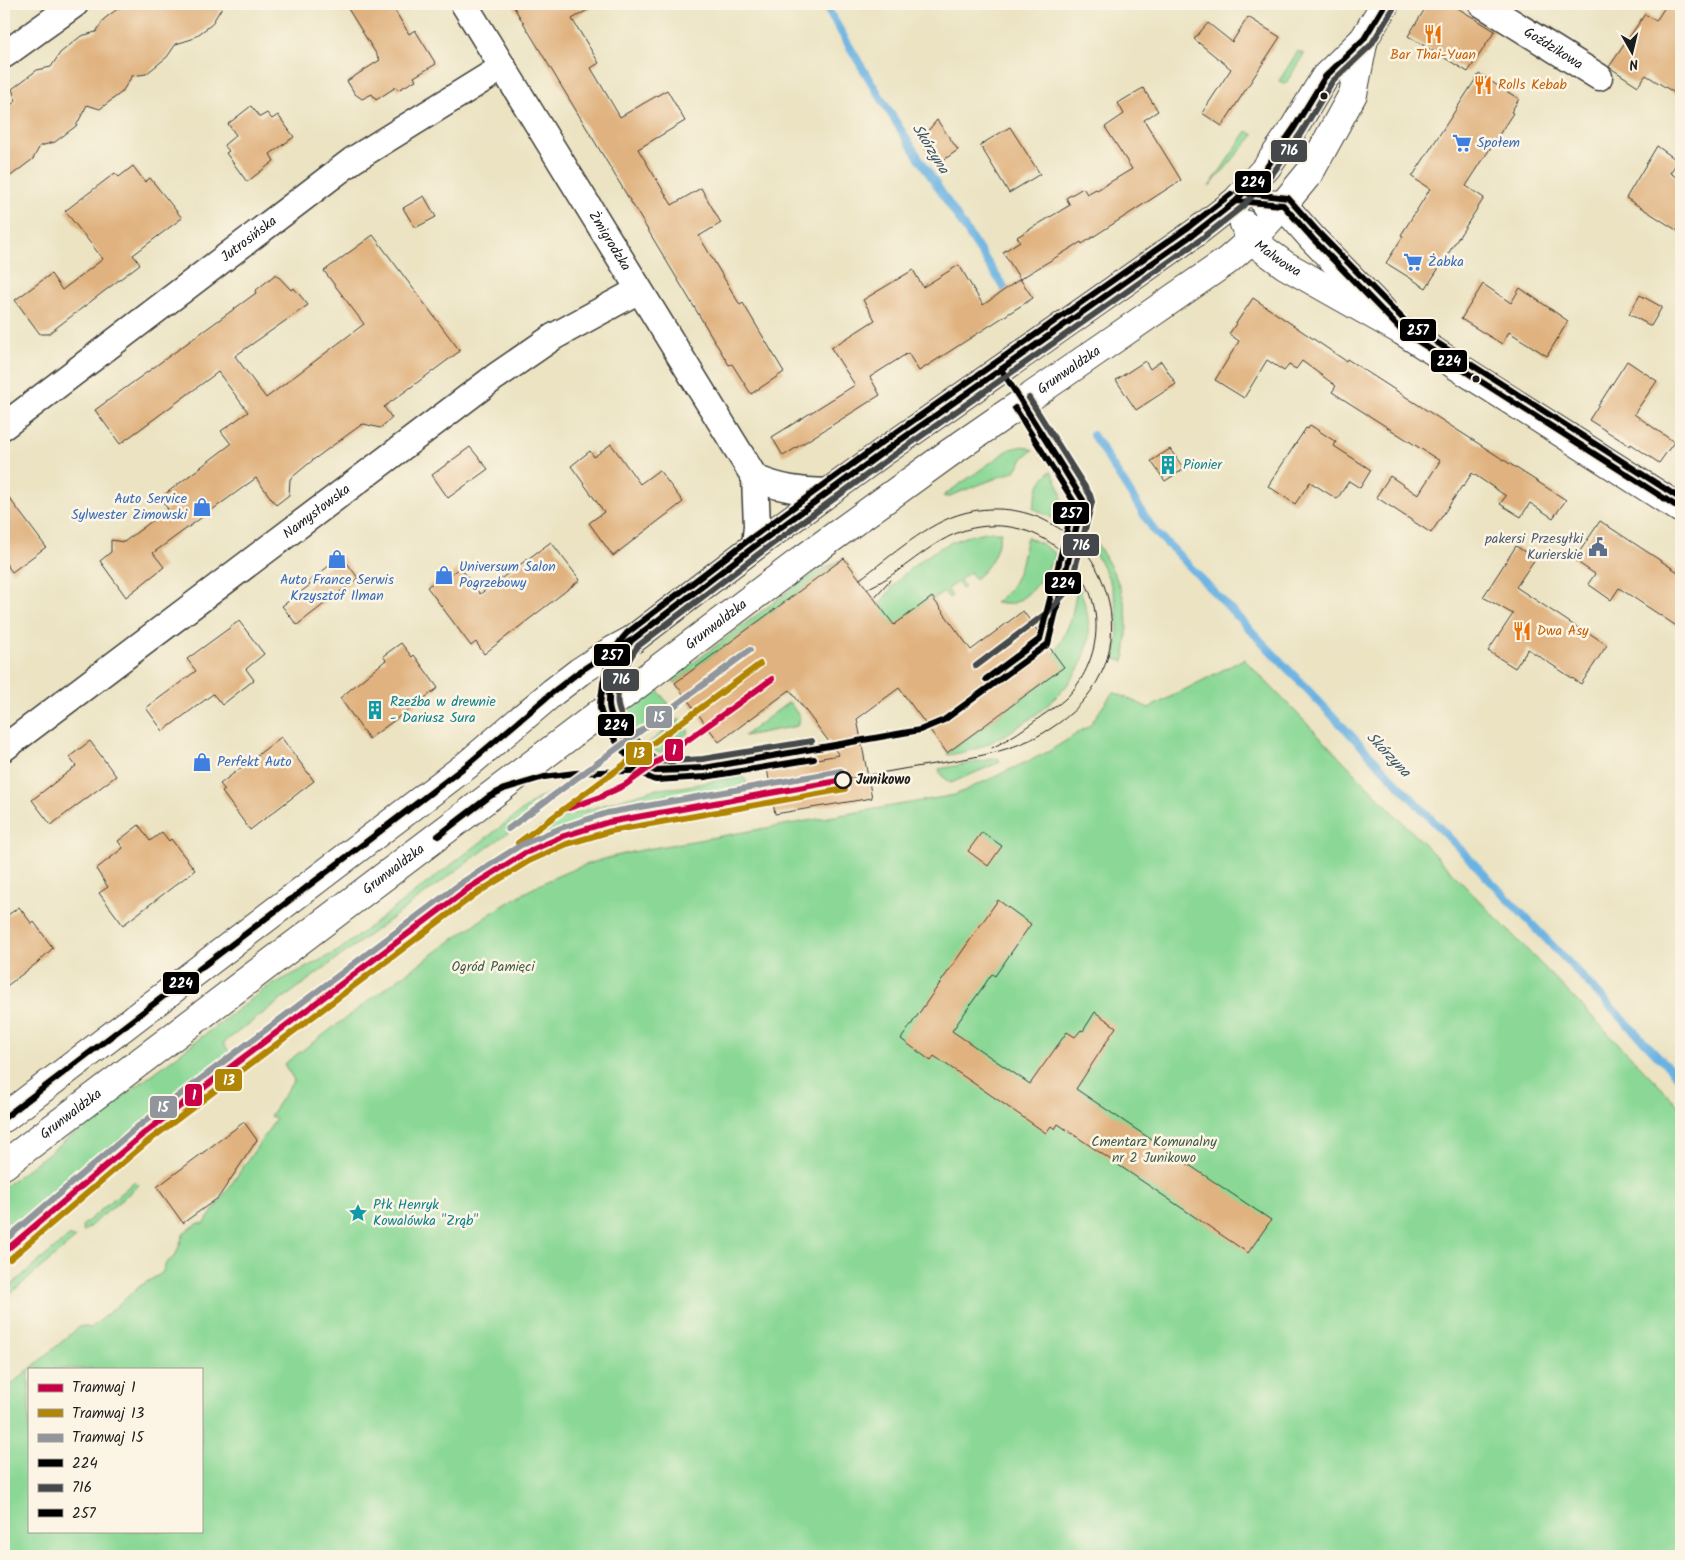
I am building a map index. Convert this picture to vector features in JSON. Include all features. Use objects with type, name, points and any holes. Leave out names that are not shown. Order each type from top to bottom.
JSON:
[{"type":"street","points":[[4,55],[75,4]]},
{"type":"street","name":"Żmigrodzka","points":[[464,4],[755,478],[757,526],[755,546]]},
{"type":"street","name":"Grunwaldzka","points":[[4,1118],[467,765],[578,672],[632,640],[828,492],[1195,233],[1236,201],[1267,168],[1279,152],[1325,77],[1364,39],[1385,4]]},
{"type":"street","name":"Goździkowa","points":[[1482,4],[1589,71]]},
{"type":"street","name":"Grunwaldzka","points":[[4,1165],[803,559],[948,454],[1217,268],[1251,240],[1283,206],[1310,172],[1353,94],[1364,39]]},
{"type":"street","name":"Jutrosińska","points":[[4,426],[353,160],[503,67]]},
{"type":"street","points":[[1236,201],[1283,206]]},
{"type":"street","name":"Malwowa","points":[[1236,201],[1251,240],[1285,265],[1402,332],[1681,509]]},
{"type":"street","name":"Malwowa","points":[[1283,206],[1312,239],[1402,332]]},
{"type":"street","name":"Namysłowska","points":[[4,748],[495,377],[553,337],[639,290]]},
{"type":"street","points":[[755,478],[784,489],[804,492],[828,492]]},
{"type":"green space","points":[[1298,51],[1304,54],[1286,83],[1279,81]]},
{"type":"green space","points":[[1247,131],[1254,135],[1209,187]]},
{"type":"green space","points":[[1023,446],[1033,450],[1025,456],[1015,471],[947,497],[943,496],[1010,449]]},
{"type":"green space","points":[[1051,471],[1058,484],[1061,496],[1063,508],[1062,523],[1033,508],[1040,483]]},
{"type":"green space","points":[[987,532],[1001,532],[998,546],[989,564],[975,579],[970,572],[960,580],[965,587],[962,589],[957,582],[947,589],[952,596],[949,598],[944,592],[934,599],[932,597],[877,638],[860,621],[880,603],[904,575],[926,557],[955,541]]},
{"type":"green space","points":[[1027,537],[1056,554],[1043,576],[1025,596],[1011,604],[995,603],[1014,582]]},
{"type":"green space","points":[[1090,538],[1094,539],[1112,569],[1123,597],[1127,626],[1124,661],[1114,659],[1118,628],[1115,598],[1097,556],[1087,543],[1087,540]]},
{"type":"green space","points":[[844,558],[675,683],[672,679],[802,581]]},
{"type":"green space","points":[[1078,584],[1088,615],[1089,635],[1085,653],[1077,671],[1066,687],[1035,715],[1001,737],[985,745],[948,755],[947,753],[1045,681],[1054,655],[1071,620]]},
{"type":"green space","name":"Cmentarz Komunalny nr 2 Junikowo","points":[[1244,659],[1681,1108],[1681,1556],[4,1556],[4,1391],[28,1370],[28,1532],[202,1532],[202,1368],[31,1368],[79,1327],[91,1328],[140,1286],[162,1273],[166,1263],[177,1252],[183,1235],[199,1223],[204,1224],[276,1119],[270,1116],[294,1080],[284,1064],[420,963],[506,904],[541,884],[577,868],[603,859],[647,849],[955,795],[1048,752],[1067,740],[1090,725],[1113,692],[1149,708]]},
{"type":"green space","points":[[656,688],[673,710],[636,737],[625,722],[625,713]]},
{"type":"green space","points":[[789,702],[800,717],[797,726],[744,736]]},
{"type":"green space","points":[[680,719],[689,732],[660,753],[645,746]]},
{"type":"green space","points":[[998,758],[1000,762],[951,783],[941,775],[939,769]]},
{"type":"green space","points":[[741,776],[746,780],[747,790],[615,814],[578,825],[525,847],[521,839],[553,820],[656,789],[682,787]]},
{"type":"green space","points":[[568,788],[223,1043],[240,1066],[134,1150],[4,1259],[4,1187],[266,988],[338,951],[536,800],[556,790]]},
{"type":"green space","points":[[135,1181],[139,1185],[83,1232],[82,1226]]},
{"type":"green space","points":[[69,1236],[76,1238],[4,1299],[4,1291]]},
{"type":"building","points":[[124,4],[224,4],[211,25],[192,39],[176,44],[167,57],[146,74],[132,76],[122,92],[100,109],[87,105],[76,126],[55,142],[40,146],[33,159],[4,181],[4,110],[16,101],[12,89],[37,70],[51,67],[60,53],[81,36],[96,32],[104,19]]},
{"type":"building","points":[[345,4],[391,4],[409,34],[415,30],[436,64],[414,77],[416,80],[398,90],[396,87],[376,100],[372,94],[362,99],[355,94],[347,81],[380,60]]},
{"type":"building","points":[[512,4],[598,4],[572,19],[599,63],[591,68],[620,117],[667,90],[685,121],[638,149],[672,205],[701,188],[721,223],[699,236],[740,305],[743,303],[784,372],[751,394],[732,364],[729,365]]},
{"type":"building","points":[[1428,4],[1451,4],[1495,31],[1468,72],[1408,36]]},
{"type":"building","points":[[1667,4],[1681,4],[1681,97],[1646,75],[1638,86],[1609,67],[1645,14],[1656,21]]},
{"type":"building","points":[[1248,17],[1280,37],[1222,126],[1202,113],[1231,69],[1194,39],[1208,23],[1232,42]]},
{"type":"building","points":[[1479,74],[1519,99],[1511,112],[1513,113],[1466,186],[1484,198],[1426,288],[1386,263],[1430,189],[1412,177]]},
{"type":"building","points":[[1143,88],[1158,111],[1144,120],[1181,180],[1082,244],[1081,242],[1020,279],[1003,252],[1020,241],[1017,237],[1070,205],[1066,198],[1083,188],[1087,194],[1097,190],[1132,169],[1105,127],[1124,114],[1118,103]]},
{"type":"building","points":[[251,106],[260,117],[267,113],[272,119],[278,115],[294,137],[270,154],[274,161],[247,182],[226,153],[229,151],[224,145],[236,135],[228,124]]},
{"type":"building","points":[[937,120],[958,150],[936,165],[920,140]]},
{"type":"building","points":[[1010,127],[1040,174],[1009,193],[980,145]]},
{"type":"building","points":[[1657,146],[1678,161],[1670,173],[1681,180],[1681,233],[1626,198]]},
{"type":"building","points":[[133,166],[145,182],[150,178],[182,218],[133,255],[140,264],[48,334],[40,334],[15,300],[51,274],[62,290],[103,259],[65,211],[115,173],[119,177]]},
{"type":"building","points":[[424,196],[436,217],[415,228],[403,208]]},
{"type":"building","points":[[373,235],[460,351],[384,407],[392,418],[380,428],[361,425],[290,479],[289,495],[276,505],[256,478],[153,553],[164,567],[126,597],[100,561],[111,552],[111,540],[124,542],[168,509],[160,498],[231,444],[221,431],[248,412],[218,372],[120,444],[95,410],[256,293],[255,291],[276,274],[291,290],[294,288],[308,305],[235,356],[266,398],[364,324],[324,271]]},
{"type":"building","points":[[959,265],[983,305],[1020,279],[1033,298],[919,371],[908,353],[870,377],[880,395],[783,456],[772,437],[855,385],[831,348],[875,320],[863,300],[913,270],[923,287]]},
{"type":"building","points":[[1483,284],[1511,303],[1520,288],[1568,321],[1547,356],[1509,332],[1502,344],[1461,319]]},
{"type":"building","points":[[1640,295],[1662,307],[1651,326],[1629,314]]},
{"type":"building","points":[[1253,298],[1346,361],[1347,359],[1566,500],[1553,518],[1530,503],[1521,517],[1500,504],[1506,496],[1472,473],[1431,533],[1376,497],[1390,476],[1418,495],[1440,461],[1332,392],[1336,386],[1302,361],[1296,369],[1289,365],[1284,371],[1267,360],[1244,398],[1215,380],[1239,341],[1229,334]]},
{"type":"building","points":[[1145,361],[1150,369],[1161,361],[1176,384],[1136,410],[1116,380]]},
{"type":"building","points":[[1627,361],[1657,381],[1634,414],[1674,442],[1659,463],[1631,444],[1630,446],[1589,420]]},
{"type":"building","points":[[1310,425],[1336,442],[1334,446],[1371,470],[1360,488],[1349,481],[1337,499],[1310,482],[1295,504],[1268,486],[1306,428],[1308,429]]},
{"type":"building","points":[[611,444],[640,484],[659,470],[683,502],[613,556],[589,523],[604,512],[571,466],[590,451],[594,457]]},
{"type":"building","points":[[470,447],[488,469],[448,498],[432,475]]},
{"type":"building","name":"Pionier","points":[[1170,449],[1184,469],[1165,481],[1151,461]]},
{"type":"building","points":[[4,491],[46,547],[12,572],[4,561]]},
{"type":"building","points":[[1600,521],[1681,574],[1681,629],[1619,588],[1611,600],[1588,584],[1595,574],[1574,560]]},
{"type":"building","points":[[551,542],[580,580],[484,654],[476,642],[471,646],[427,587],[447,572],[449,576],[460,567],[480,594]]},
{"type":"building","points":[[1516,546],[1535,559],[1516,587],[1607,645],[1581,684],[1528,649],[1515,668],[1488,651],[1513,614],[1483,597]]},
{"type":"building","points":[[342,556],[358,578],[297,625],[282,606],[310,585],[308,582]]},
{"type":"building","points":[[844,558],[894,625],[932,597],[971,650],[1023,611],[1064,667],[947,753],[899,688],[857,719],[872,798],[775,814],[767,768],[839,755],[790,690],[719,742],[675,683]]},
{"type":"building","points":[[239,621],[264,654],[246,669],[254,680],[222,705],[213,694],[163,731],[146,708],[196,671],[187,659]]},
{"type":"building","points":[[401,643],[412,657],[414,655],[438,688],[369,739],[340,698],[386,660],[383,656]]},
{"type":"building","points":[[281,737],[314,781],[250,830],[222,792],[225,790],[220,784]]},
{"type":"building","points":[[90,741],[116,776],[51,825],[32,800],[76,766],[69,757]]},
{"type":"building","points":[[139,825],[150,841],[162,832],[169,841],[171,839],[195,870],[123,925],[99,893],[108,887],[96,869],[123,848],[118,841]]},
{"type":"building","points":[[982,832],[1002,846],[988,866],[968,851]]},
{"type":"building","points":[[998,900],[1031,924],[995,976],[992,974],[952,1031],[1030,1084],[1067,1032],[1075,1037],[1081,1030],[1083,1031],[1095,1012],[1116,1027],[1076,1089],[1271,1220],[1248,1253],[1058,1124],[1055,1129],[1051,1126],[1046,1133],[934,1056],[931,1061],[901,1039]]},
{"type":"building","points":[[19,907],[32,924],[34,922],[53,948],[37,963],[4,988],[4,918]]},
{"type":"building","points":[[244,1122],[257,1140],[218,1198],[183,1223],[157,1187]]},
{"type":"waterway","name":"Skórzyna","points":[[825,4],[892,116],[1011,298]]},
{"type":"waterway","name":"Skórzyna","points":[[1093,435],[1155,532],[1681,1080]]},
{"type":"tram line","points":[[843,780],[976,757],[1007,749],[1036,737],[1066,718],[1086,698],[1101,674],[1108,657],[1111,639],[1109,602],[1104,584],[1086,552],[1074,539],[1058,528],[1042,519],[1023,512],[1004,509],[984,509],[950,518],[923,532],[860,579]]},
{"type":"tram line","points":[[867,589],[887,578],[942,540],[954,534],[979,527],[1007,527],[1033,533],[1056,546],[1074,564],[1087,587],[1095,611],[1095,638],[1088,665],[1075,688],[1064,700],[1018,733],[992,748]]},
{"type":"tram line","points":[[874,598],[890,580]]},
{"type":"tram line","name":"15","points":[[508,829],[750,650]]},
{"type":"tram line","name":"13","points":[[518,843],[760,664]]},
{"type":"tram line","name":"1","points":[[569,808],[598,798],[625,785],[772,679]]},
{"type":"tram line","name":"15","points":[[4,1241],[136,1128],[464,881],[521,845],[561,828],[607,813],[841,771]]},
{"type":"tram line","name":"1","points":[[4,1252],[142,1135],[236,1063],[469,888],[525,853],[564,836],[609,822],[843,780]]},
{"type":"tram line","name":"13","points":[[10,1259],[147,1142],[474,895],[529,861],[567,844],[611,831],[845,789]]},
{"type":"transit line","name":"224","points":[[4,1118],[467,765],[579,672],[632,640],[755,546],[882,453],[1195,233],[1236,201],[1267,167],[1294,128],[1325,77],[1364,39],[1385,4]]},
{"type":"transit line","name":"716","points":[[812,741],[703,759],[658,762],[640,744],[623,719],[618,705],[620,681],[626,666],[638,646],[760,553],[887,460],[1200,240],[1242,207],[1273,173],[1301,133],[1332,82],[1371,45],[1393,9]]},
{"type":"transit line","name":"257","points":[[1237,192],[1288,198],[1319,233],[1408,324],[1681,499]]},
{"type":"transit line","name":"257","points":[[814,759],[705,777],[656,780],[648,777],[635,765],[616,741],[608,728],[600,708],[604,676],[613,653],[627,633],[750,539],[877,446],[1190,226],[1231,194]]},
{"type":"transit line","name":"224","points":[[1236,201],[1283,205],[1313,239],[1402,331],[1681,509]]},
{"type":"transit line","name":"224","points":[[438,836],[490,796],[504,789],[544,777],[575,773],[704,768],[920,730],[944,720],[1048,644],[1083,500],[1001,369]]},
{"type":"transit line","name":"716","points":[[976,666],[1048,612],[1070,588],[1092,502],[1090,495],[1029,398]]},
{"type":"transit line","name":"257","points":[[986,679],[1040,639],[1074,502],[1015,408]]},
{"type":"transit line","name":"224","points":[[632,640],[618,662],[610,687],[609,705],[614,722],[627,741],[655,771],[686,770]]},
{"type":"place","name":"Bar Thai-Yuan","points":[[1433,34]]},
{"type":"place","name":"Rolls Kebab","points":[[1483,85]]},
{"type":"place","name":"Społem","points":[[1462,143]]},
{"type":"place","name":"Żabka","points":[[1413,262]]},
{"type":"place","name":"Pionier","points":[[1168,465]]},
{"type":"place","name":"Auto Service Sylwester Zimowski","points":[[202,507]]},
{"type":"place","name":"pakersi Przesyłki Kurierskie","points":[[1598,547]]},
{"type":"place","name":"Auto France Serwis Krzysztof Ilman","points":[[337,559]]},
{"type":"place","name":"Universum Salon Pogrzebowy","points":[[444,575]]},
{"type":"place","name":"Dwa Asy","points":[[1522,631]]},
{"type":"place","name":"Rzeźba w drewnie - Dariusz Sura","points":[[375,710]]},
{"type":"place","name":"Perfekt Auto","points":[[202,762]]},
{"type":"place","name":"Junikowo","points":[[843,780]]},
{"type":"place","name":"Płk Henryk Kowalówka \"Zrąb\"","points":[[358,1213]]},
{"type":"park label","name":"Ogród Pamięci","points":[[493,967]]}]
